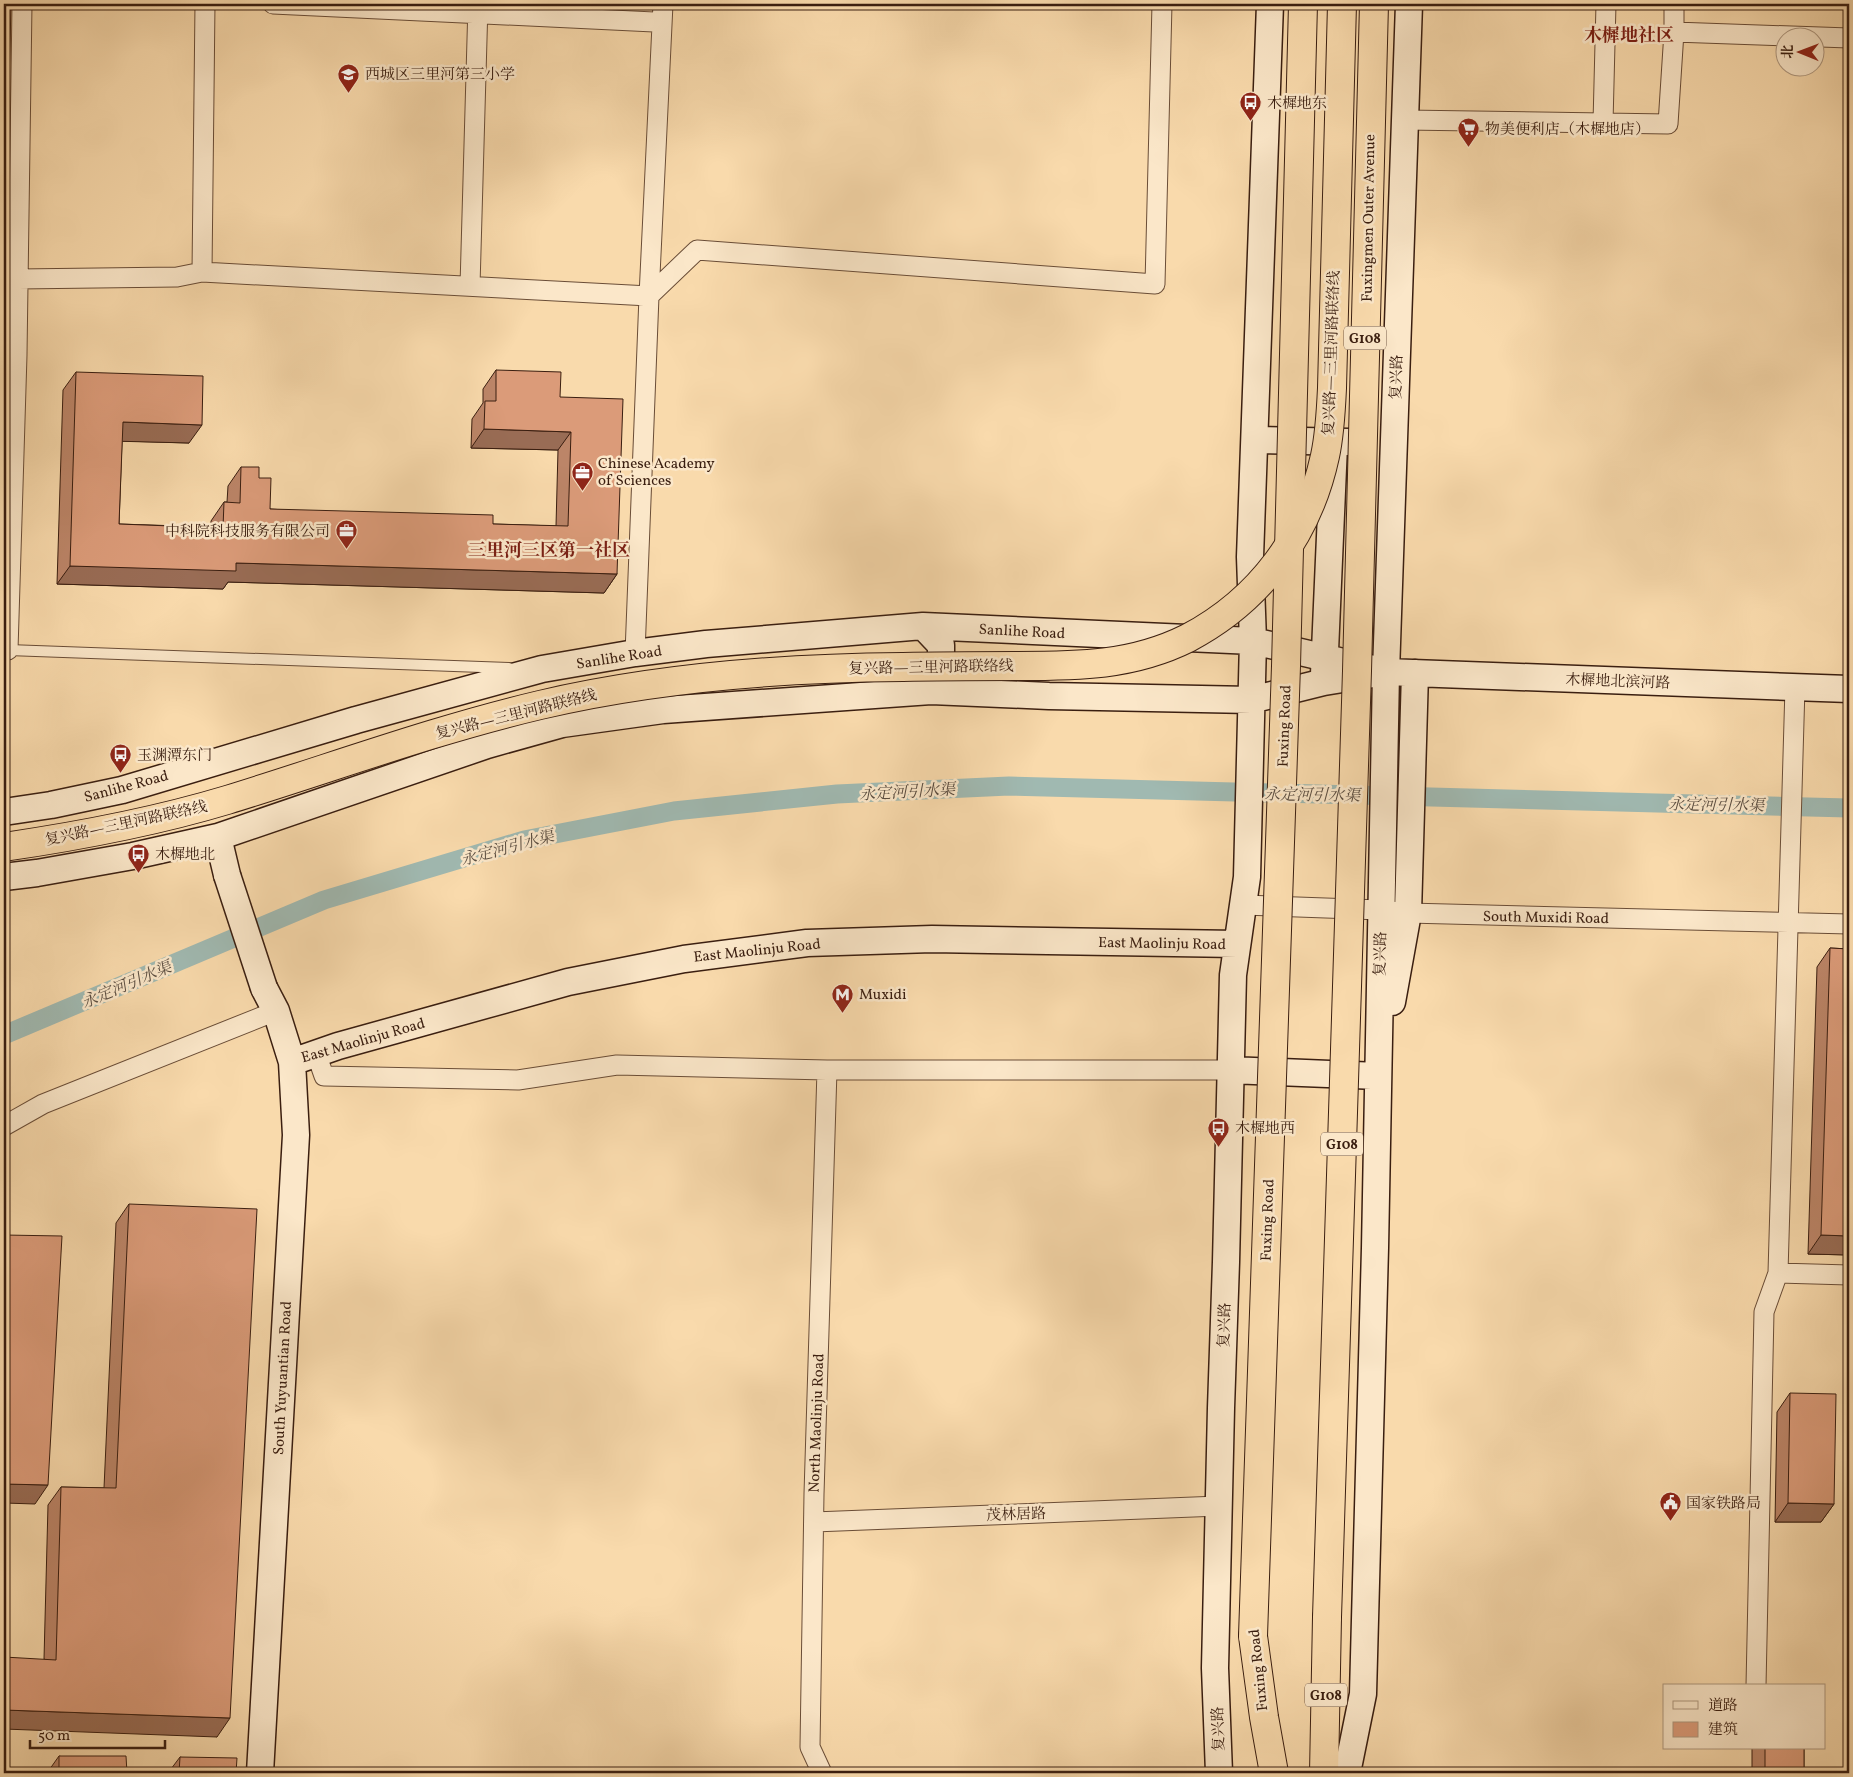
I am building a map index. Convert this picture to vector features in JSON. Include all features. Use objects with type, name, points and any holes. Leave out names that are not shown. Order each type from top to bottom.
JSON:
[{"type":"main road","name":"Fuxing Road","points":[[1274,1773],[1252,1636],[1286,666],[1303,4]]},
{"type":"main road","name":"复兴路—三里河路联络线","points":[[4,847],[71,837],[150,821],[224,801],[460,726],[588,695],[694,679],[749,673],[853,668],[1096,665],[1144,656],[1183,640],[1214,622],[1240,603],[1257,586],[1274,567],[1293,540],[1313,497],[1325,456],[1331,411],[1342,4]]},
{"type":"main road","name":"Fuxingmen Outer Avenue","points":[[1324,1773],[1327,1617],[1357,671],[1374,4]]},
{"type":"street","points":[[6,650],[11,355],[18,279],[22,4]]},
{"type":"street","points":[[202,272],[205,4]]},
{"type":"street","points":[[273,4],[654,22]]},
{"type":"street","points":[[470,286],[478,4]]},
{"type":"street","points":[[635,653],[663,4]]},
{"type":"street","points":[[18,279],[177,277],[202,272],[649,296],[697,250],[1155,284],[1162,4]]},
{"type":"street","points":[[1251,700],[1250,557],[1270,4]]},
{"type":"street","name":"复兴路","points":[[1347,1773],[1363,1694],[1386,672],[1409,4]]},
{"type":"street","points":[[1603,123],[1606,4]]},
{"type":"street","points":[[1405,120],[1668,124],[1674,4]]},
{"type":"street","points":[[1674,32],[1849,38]]},
{"type":"street","points":[[1255,440],[1394,444]]},
{"type":"street","points":[[4,877],[133,856],[218,837],[487,745],[562,724],[663,710],[931,691],[1049,696],[1251,700],[1324,670],[1334,442]]},
{"type":"street","points":[[923,626],[941,645],[941,671],[931,691]]},
{"type":"street","name":"Sanlihe Road","points":[[4,812],[51,805],[122,790],[356,720],[542,669],[635,653],[706,644],[923,626],[1252,641],[1324,670]]},
{"type":"street","points":[[542,669],[562,724]]},
{"type":"street","name":"木樨地北滨河路","points":[[1324,670],[1849,689]]},
{"type":"street","points":[[1386,672],[1414,713]]},
{"type":"street","points":[[304,1057],[324,1076],[518,1080],[617,1065],[827,1070],[1230,1070],[1378,1076],[1408,914],[1415,674]]},
{"type":"street","points":[[1756,1684],[1764,1312],[1778,1273],[1795,687]]},
{"type":"street","name":"复兴路","points":[[1219,1773],[1215,1668],[1230,1070],[1233,975],[1247,877],[1251,700]]},
{"type":"street","name":"South Yuyuantian Road","points":[[218,837],[227,875],[264,988],[304,1057],[296,1135],[260,1773]]},
{"type":"street","name":"South Muxidi Road","points":[[1242,905],[1381,910],[1408,914],[1849,924]]},
{"type":"street","name":"East Maolinju Road","points":[[304,1057],[568,982],[684,958],[807,944],[932,939],[1236,944]]},
{"type":"street","points":[[4,1126],[43,1104],[276,1010]]},
{"type":"street","name":"North Maolinju Road","points":[[822,1773],[810,1747],[814,1522],[827,1070]]},
{"type":"street","points":[[1778,1273],[1849,1275]]},
{"type":"street","name":"茂林居路","points":[[814,1522],[1219,1506]]},
{"type":"street","points":[[1215,1668],[1229,1773]]},
{"type":"lane","points":[[6,650],[542,669]]},
{"type":"building","points":[[4,4],[11,4],[6,207],[4,207]]},
{"type":"building","points":[[4,232],[7,232],[4,322]]},
{"type":"building","name":"Chinese Academy of Sciences","points":[[496,370],[561,372],[560,397],[623,399],[617,574],[236,563],[236,571],[70,566],[76,372],[203,376],[202,425],[123,422],[119,524],[223,528],[224,502],[240,503],[241,467],[259,467],[259,478],[271,478],[270,509],[493,515],[493,524],[568,526],[571,432],[484,429],[485,401],[496,401]]},
{"type":"building","points":[[1830,948],[1849,949],[1849,1236],[1821,1235]]},
{"type":"building","points":[[129,1204],[257,1209],[230,1718],[4,1710],[4,1657],[56,1660],[61,1487],[116,1488]]},
{"type":"building","points":[[4,1235],[62,1236],[48,1485],[4,1484]]},
{"type":"building","points":[[1790,1393],[1836,1394],[1834,1504],[1788,1503]]},
{"type":"building","points":[[1765,1750],[1804,1750],[1804,1773],[1765,1773]]},
{"type":"building","points":[[59,1756],[126,1756],[127,1773],[59,1773]]},
{"type":"building","points":[[180,1757],[237,1758],[236,1773],[179,1773]]},
{"type":"waterway","name":"永定河引水渠","points":[[4,1035],[324,900],[524,840],[674,811],[837,794],[1009,786],[1849,808]]},
{"type":"place","name":"西城区三里河第三小学","points":[[349,93]]},
{"type":"place","name":"木樨地东","points":[[1251,122]]},
{"type":"place","name":"物美便利店（木樨地店）","points":[[1469,148]]},
{"type":"place","name":"Chinese Academy of Sciences","points":[[582,491]]},
{"type":"place","name":"中科院科技服务有限公司","points":[[346,550]]},
{"type":"place","name":"玉渊潭东门","points":[[121,774]]},
{"type":"place","name":"木樨地北","points":[[139,873]]},
{"type":"place","name":"Muxidi","points":[[843,1013]]},
{"type":"place","name":"木樨地西","points":[[1219,1147]]},
{"type":"place","name":"国家铁路局","points":[[1670,1522]]},
{"type":"district","name":"木樨地社区","points":[[1629,35]]},
{"type":"district","name":"三里河三区第一社区","points":[[549,550]]}]
